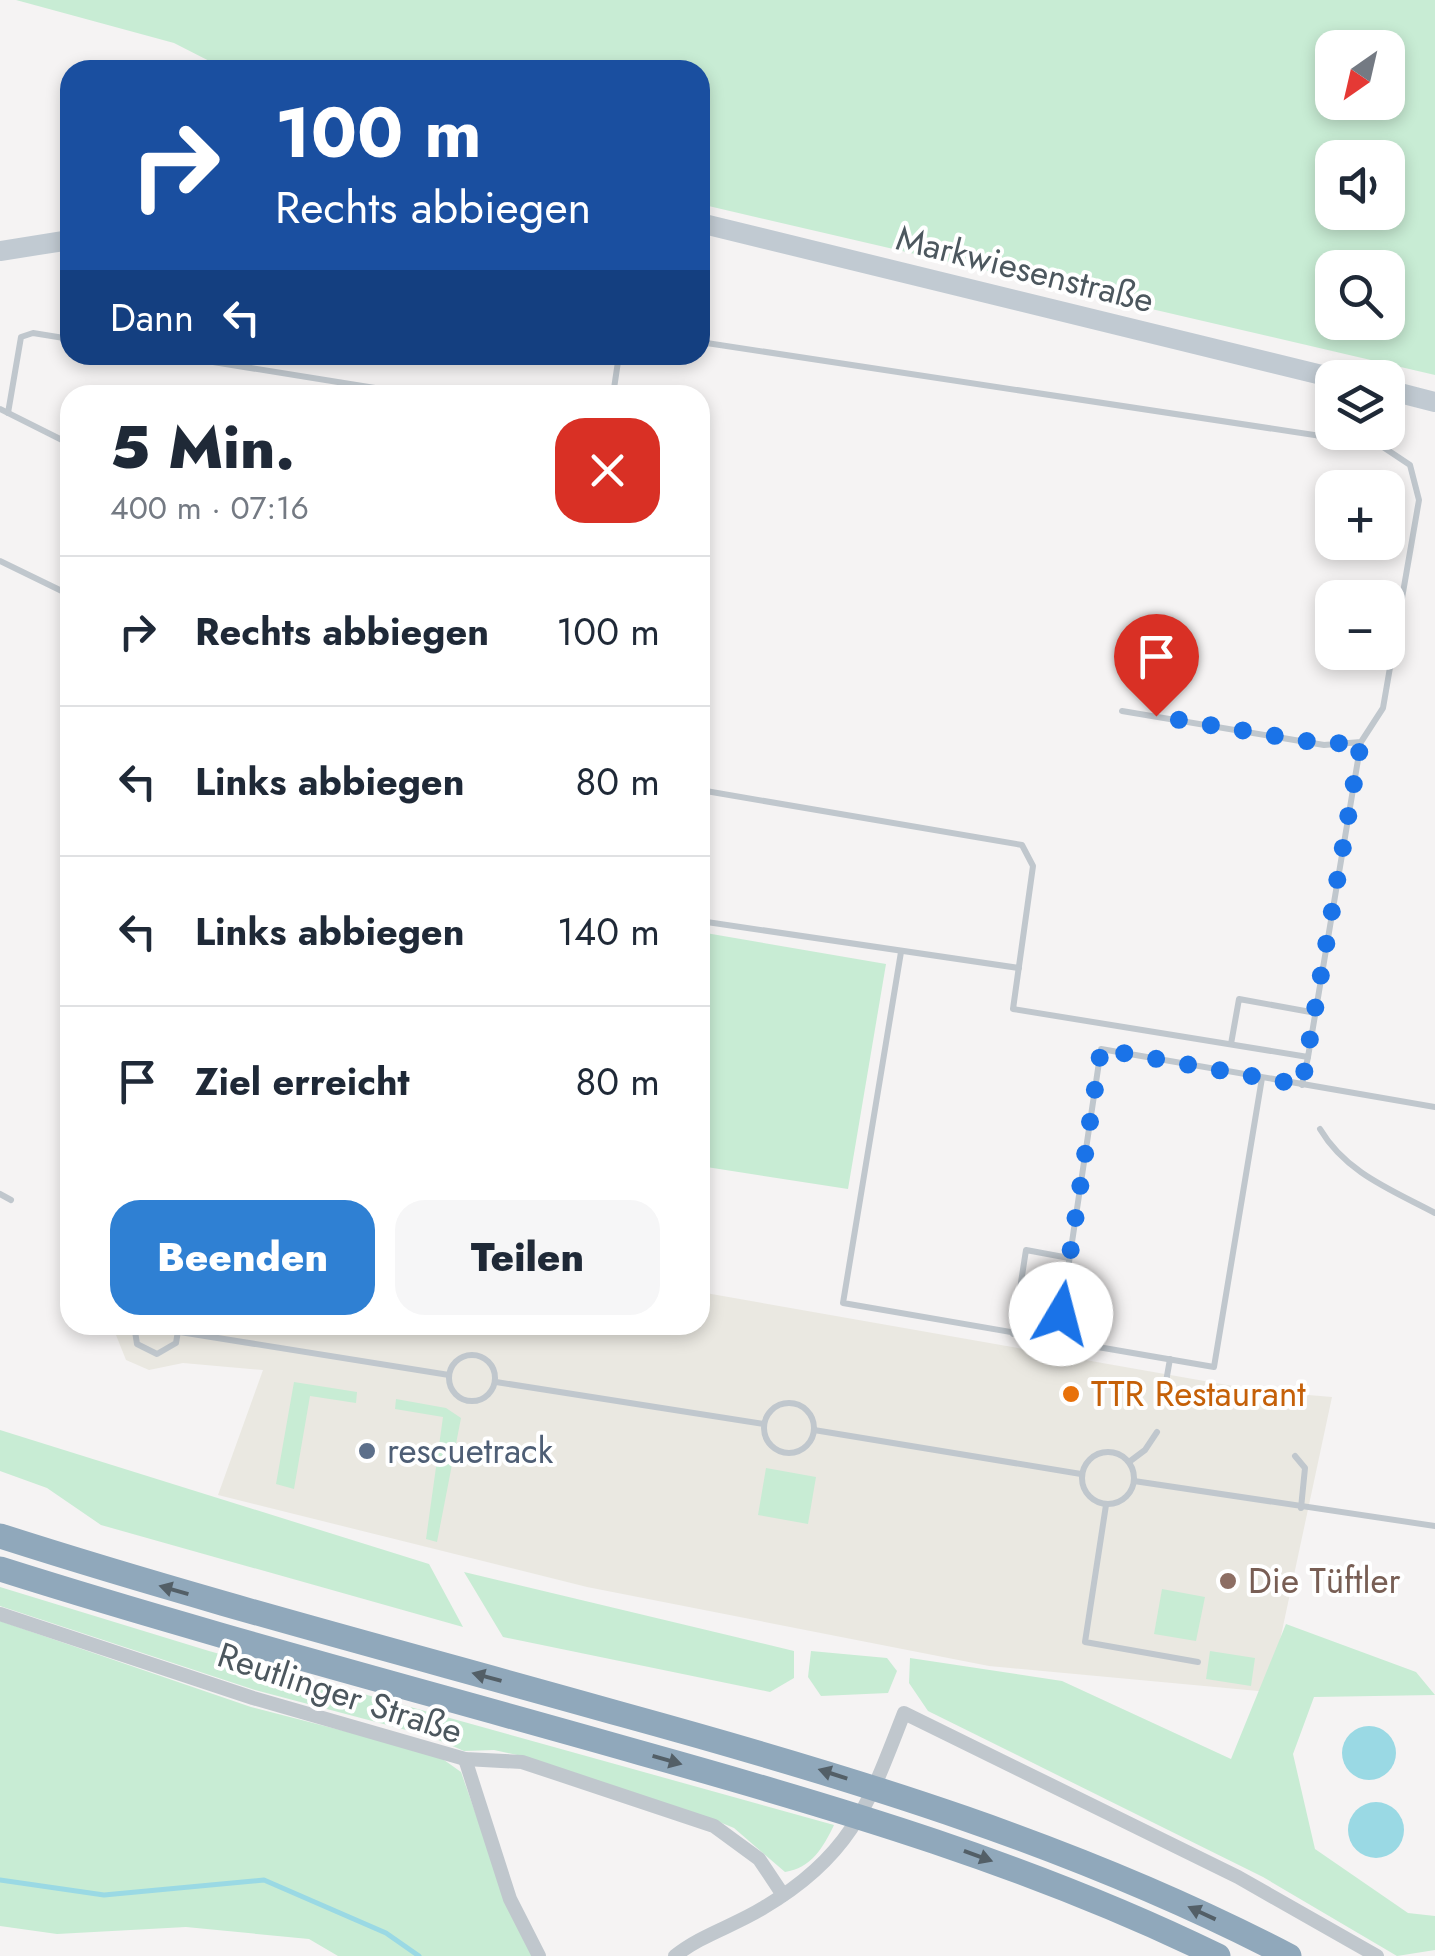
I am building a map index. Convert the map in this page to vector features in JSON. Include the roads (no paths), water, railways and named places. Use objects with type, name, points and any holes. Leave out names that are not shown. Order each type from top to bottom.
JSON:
[{"type":"highway","points":[[0,1536],[226,1605],[858,1782],[1082,1859],[1289,1956]]},
{"type":"highway","points":[[0,1569],[214,1635],[817,1802],[1070,1890],[1218,1956]]},
{"type":"street","name":"Markwiesenstraße","points":[[710,225],[1315,373]]},
{"type":"street","points":[[0,251],[60,242]]},
{"type":"street","points":[[1405,394],[1435,402]]},
{"type":"street","name":"Reutlinger Straße","points":[[0,1614],[253,1698],[466,1759],[510,1898],[540,1956]]},
{"type":"street","points":[[674,1956],[783,1895],[845,1841],[870,1802],[904,1712],[1238,1877],[1377,1956]]},
{"type":"street","points":[[466,1759],[522,1762],[714,1826],[759,1860],[783,1895]]},
{"type":"lane","points":[[60,338],[33,333],[22,337],[4,411],[60,439]]},
{"type":"lane","points":[[710,344],[1380,446],[1398,453],[1410,465],[1418,500],[1383,708],[1361,742],[1302,1085]]},
{"type":"lane","points":[[232,365],[356,385]]},
{"type":"lane","points":[[0,561],[60,591]]},
{"type":"lane","points":[[1122,711],[1324,744],[1361,742]]},
{"type":"lane","points":[[710,792],[1022,845],[1033,866],[1012,1010],[1308,1057]]},
{"type":"lane","points":[[710,923],[1019,968]]},
{"type":"lane","points":[[901,952],[843,1303],[1214,1366],[1262,1078]]},
{"type":"lane","points":[[1231,1044],[1239,999],[1316,1013]]},
{"type":"lane","points":[[1057,1342],[1101,1049],[1435,1108]]},
{"type":"lane","points":[[1320,1129],[1344,1160],[1366,1177],[1435,1212]]},
{"type":"lane","points":[[0,1194],[11,1200]]},
{"type":"lane","points":[[1012,1334],[1026,1250],[1069,1258]]},
{"type":"lane","points":[[136,1335],[137,1344],[157,1354],[168,1351],[176,1335]]},
{"type":"lane","points":[[214,1335],[449,1375]]},
{"type":"lane","points":[[475,1355],[490,1362],[496,1382],[488,1396],[468,1402],[452,1390],[449,1375],[460,1358],[475,1355]]},
{"type":"lane","points":[[1164,1394],[1170,1360]]},
{"type":"lane","points":[[496,1382],[764,1424]]},
{"type":"lane","points":[[796,1404],[811,1416],[814,1430],[801,1450],[782,1452],[768,1440],[764,1424],[778,1406],[796,1404]]},
{"type":"lane","points":[[814,1430],[1081,1474]]},
{"type":"lane","points":[[1129,1462],[1145,1450],[1157,1432]]},
{"type":"lane","points":[[1097,1454],[1114,1454],[1129,1462],[1134,1481],[1126,1498],[1106,1505],[1092,1500],[1081,1474],[1097,1454]]},
{"type":"lane","points":[[1294,1456],[1304,1468],[1301,1508]]},
{"type":"lane","points":[[1134,1481],[1435,1526]]},
{"type":"lane","points":[[1106,1505],[1085,1642],[1198,1662]]},
{"type":"water","points":[[1369,1726],[1388,1734],[1396,1753],[1388,1772],[1369,1780],[1350,1772],[1342,1753],[1350,1734]]},
{"type":"water","points":[[1376,1802],[1396,1810],[1404,1830],[1396,1850],[1376,1858],[1356,1850],[1348,1830],[1356,1810]]},
{"type":"waterway","points":[[0,1880],[104,1895],[264,1880],[386,1933],[419,1956]]},
{"type":"place","name":"TTR Restaurant","points":[[1071,1394]]},
{"type":"place","name":"rescuetrack","points":[[367,1451]]},
{"type":"place","name":"Die Tüftler","points":[[1228,1581]]}]
